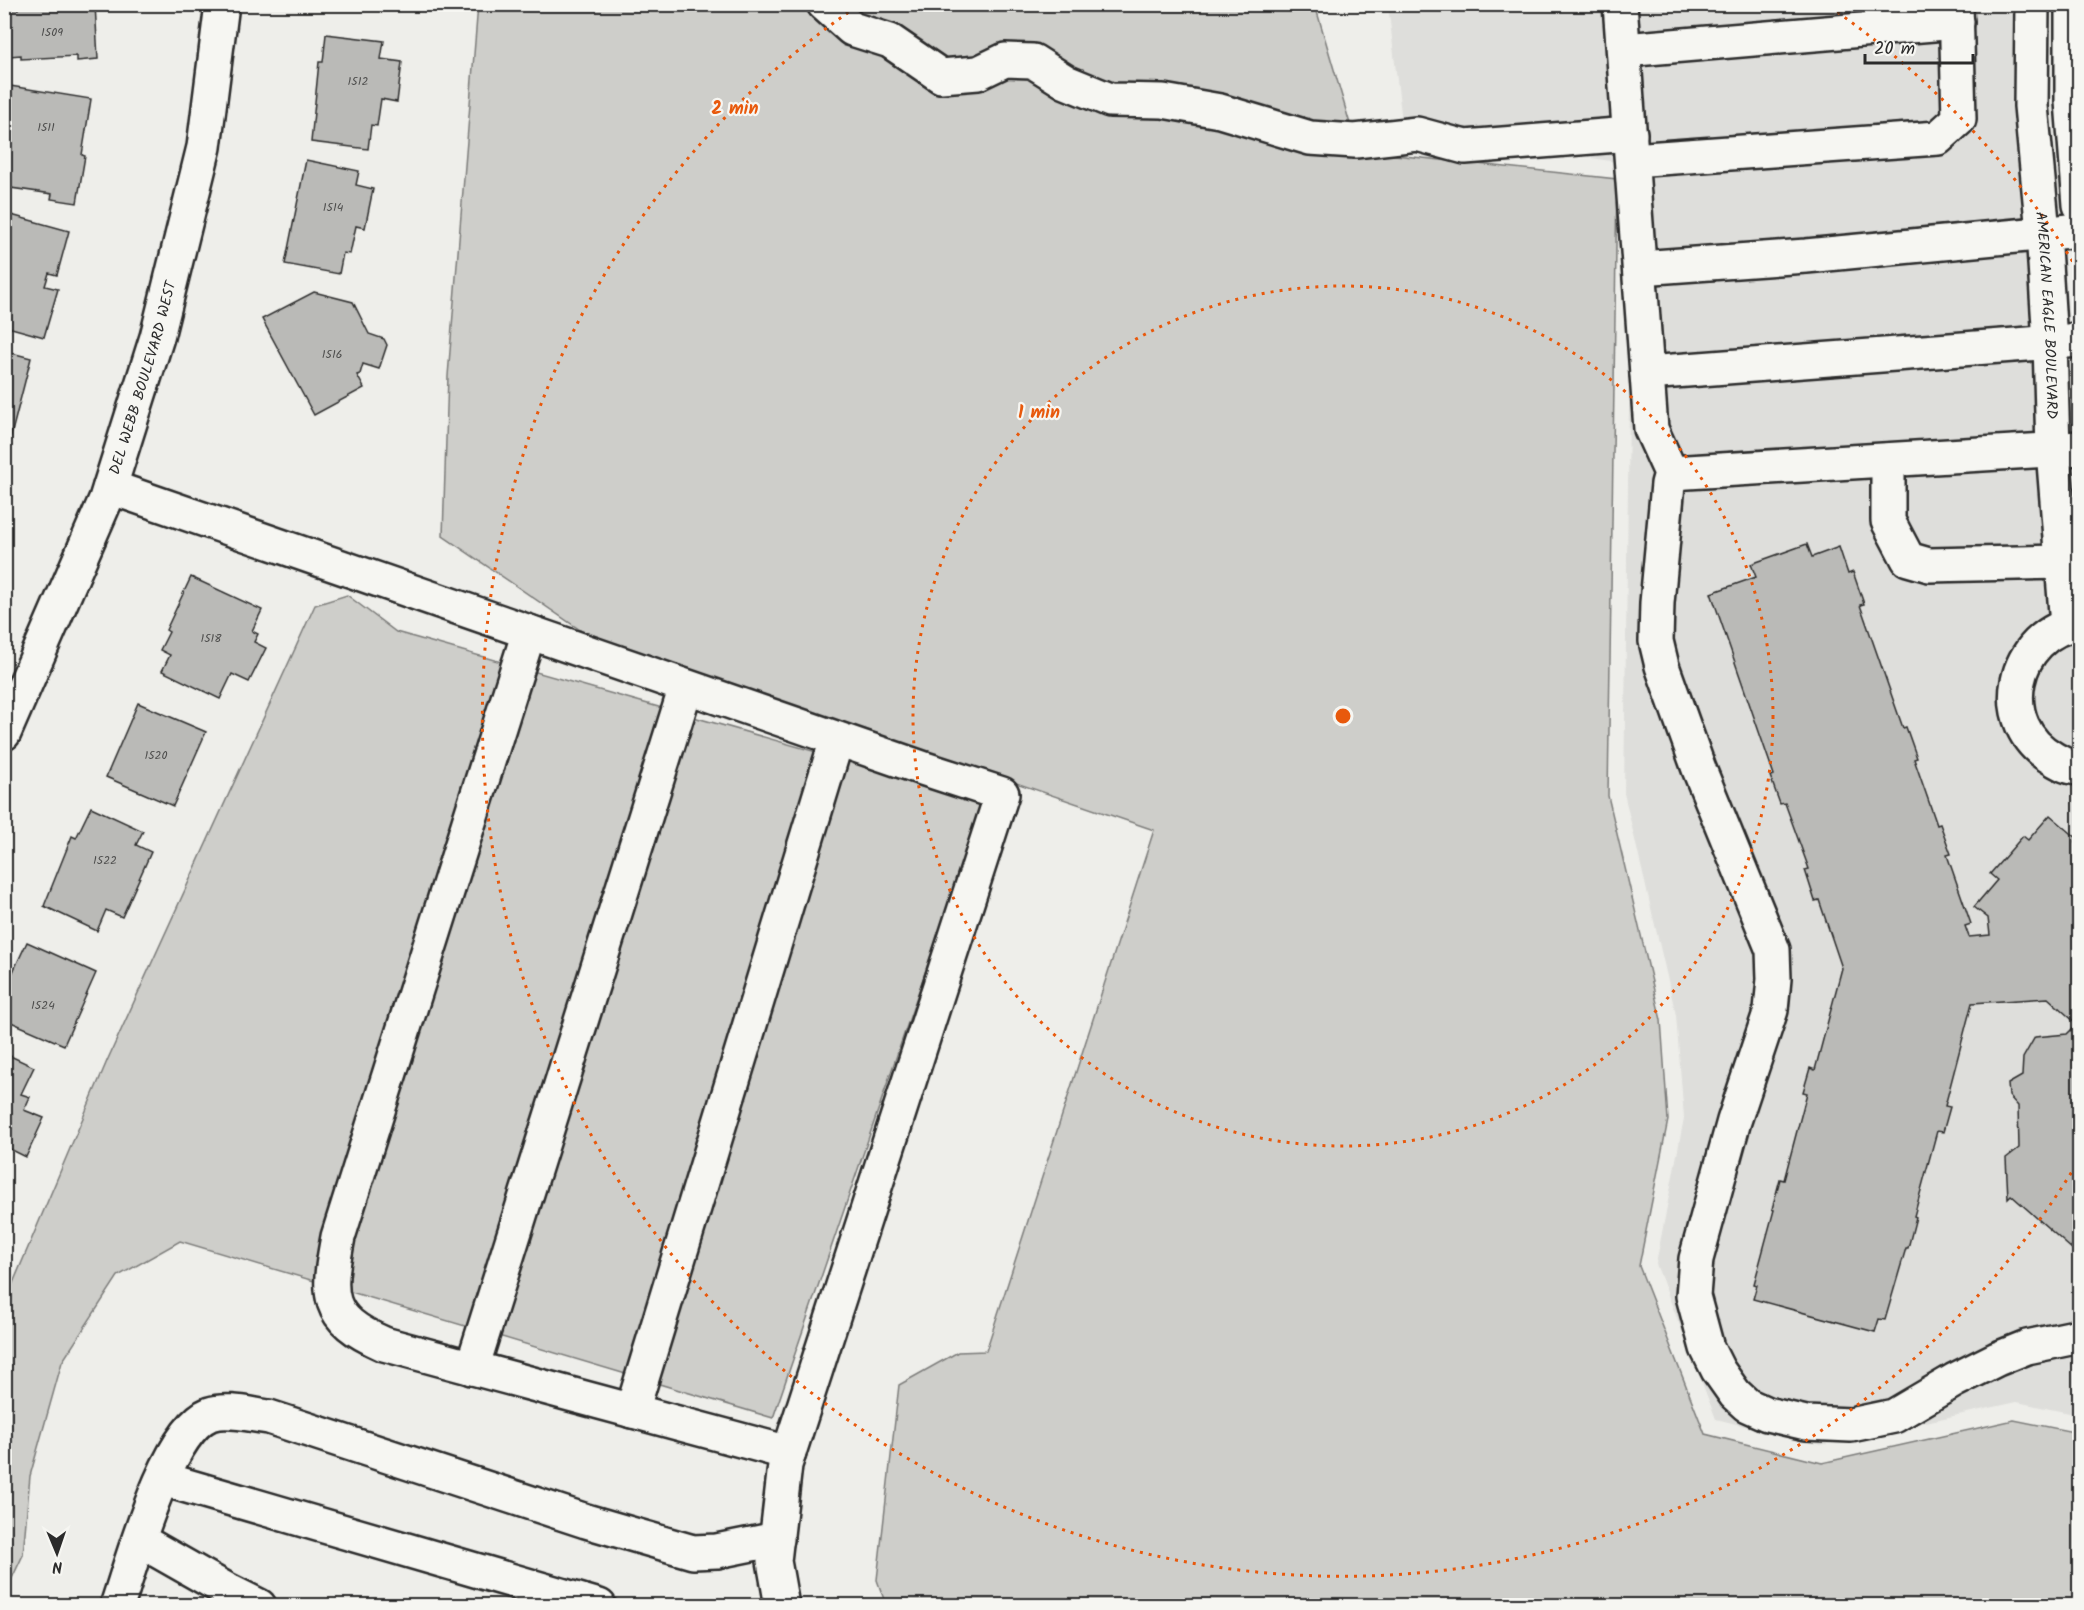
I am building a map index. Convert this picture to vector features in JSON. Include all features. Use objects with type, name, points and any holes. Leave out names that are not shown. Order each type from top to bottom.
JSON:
[{"type":"street","name":"DEL WEBB BOULEVARD WEST","points":[[4,733],[110,487],[157,337],[204,147],[222,4]]},
{"type":"street","points":[[824,4],[852,29],[890,41],[941,76],[978,73],[1005,60],[1033,61],[1066,81],[1110,100],[1162,101],[1220,111],[1310,138],[1355,141],[1417,134],[1465,147],[1631,147],[1938,138],[1959,119],[1957,13],[1624,50]]},
{"type":"street","points":[[1620,4],[1651,429],[1671,473],[1668,484],[1657,603],[1656,641],[1662,666],[1699,769],[1773,950],[1774,979],[1771,1010],[1734,1121],[1696,1258],[1693,1296],[1707,1348],[1718,1370],[1735,1394],[1747,1404],[1767,1414],[1806,1423],[1851,1425],[1894,1416],[1955,1380],[2027,1347],[2079,1336]]},
{"type":"street","name":"AMERICAN EAGLE BOULEVARD","points":[[2032,4],[2031,106],[2043,232],[2065,341],[2068,552],[2073,624]]},
{"type":"street","points":[[2072,4],[2072,101],[2079,205]]},
{"type":"street","points":[[1640,268],[1806,256],[2079,230]]},
{"type":"street","points":[[1647,373],[2065,341]]},
{"type":"street","points":[[1671,473],[2066,449]]},
{"type":"street","points":[[1888,460],[1888,521],[1908,559],[1929,565],[2068,552]]},
{"type":"street","points":[[110,487],[1002,794],[785,1465],[774,1561],[782,1605]]},
{"type":"street","points":[[2073,624],[2039,640],[2021,666],[2015,697],[2022,728],[2041,752],[2069,768],[2079,768]]},
{"type":"street","points":[[529,632],[338,1237],[331,1293],[336,1307],[345,1319],[364,1335],[384,1344],[789,1454]]},
{"type":"street","points":[[472,1368],[686,687]]},
{"type":"street","points":[[632,1411],[837,739]]},
{"type":"street","points":[[117,1605],[163,1479],[176,1450],[191,1427],[210,1414],[233,1412],[269,1417],[575,1517],[693,1552],[717,1551],[777,1539]]},
{"type":"street","points":[[163,1479],[599,1605]]},
{"type":"street","points":[[140,1540],[226,1590],[258,1605]]},
{"type":"shaded area","points":[[478,5],[1315,5],[1358,151],[1617,179],[1608,796],[1661,1020],[1668,1120],[1639,1266],[1705,1434],[1822,1463],[2014,1420],[2079,1433],[2079,1605],[886,1605],[877,1580],[899,1385],[958,1352],[986,1351],[1154,830],[592,638],[443,536],[448,376]]},
{"type":"shaded area","points":[[1388,5],[2013,5],[2012,106],[2024,234],[2035,452],[2050,647],[2080,645],[2079,1415],[2017,1402],[1821,1445],[1716,1419],[1656,1264],[1684,1118],[1676,1015],[1624,793],[1632,180],[1622,163],[1592,158],[1591,146],[1404,138]]},
{"type":"shaded area","points":[[347,595],[396,632],[984,800],[773,1418],[180,1241],[118,1276],[62,1362],[30,1476],[23,1555],[5,1593],[5,1302],[107,1061],[315,605]]},
{"type":"building","points":[[17,4],[95,4],[98,59],[77,61],[77,56],[21,59],[21,55],[9,56],[6,9],[18,9]]},
{"type":"building","points":[[351,4],[406,4],[405,9]]},
{"type":"building","points":[[326,34],[384,41],[381,59],[402,62],[397,102],[381,99],[377,126],[371,125],[368,149],[311,142],[319,62],[323,62]]},
{"type":"building","points":[[4,85],[91,99],[77,203],[51,199],[52,194],[4,187]]},
{"type":"building","points":[[306,160],[359,171],[356,185],[373,189],[365,228],[356,226],[350,254],[343,253],[339,274],[285,264]]},
{"type":"building","points":[[4,213],[69,231],[57,275],[49,273],[45,286],[58,289],[44,337],[4,326]]},
{"type":"building","points":[[314,292],[353,302],[369,334],[384,339],[387,345],[379,369],[363,364],[360,374],[357,375],[364,388],[314,415],[262,319]]},
{"type":"building","points":[[4,351],[31,358],[5,459],[4,459]]},
{"type":"building","points":[[1807,544],[1812,557],[1839,547],[1848,574],[1853,572],[1864,604],[1860,605],[1903,728],[1906,727],[1917,758],[1914,759],[1937,825],[1940,824],[1951,854],[1947,855],[1971,924],[1965,926],[1969,937],[1990,935],[1988,918],[1974,907],[1997,880],[1990,874],[2023,836],[2028,840],[2050,815],[2078,839],[2075,842],[2080,846],[2080,1249],[2073,1250],[2011,1195],[2008,1198],[2006,1158],[2019,1148],[2018,1106],[2009,1096],[2008,1084],[2022,1076],[2023,1058],[2035,1037],[2067,1034],[2077,1024],[2048,998],[1972,1003],[1945,1106],[1950,1107],[1943,1132],[1937,1131],[1914,1216],[1916,1217],[1908,1248],[1906,1248],[1885,1320],[1879,1319],[1875,1332],[1753,1299],[1757,1285],[1754,1284],[1774,1210],[1772,1209],[1780,1179],[1784,1180],[1807,1093],[1803,1092],[1810,1068],[1815,1070],[1842,968],[1819,900],[1815,901],[1805,870],[1809,869],[1785,803],[1780,804],[1770,776],[1774,775],[1711,593],[1756,577],[1751,564]]},
{"type":"building","points":[[191,577],[262,610],[252,631],[258,634],[254,642],[266,648],[249,682],[232,674],[220,699],[162,671],[170,655],[160,650],[169,632],[166,630]]},
{"type":"building","points":[[138,703],[206,732],[173,806],[106,777]]},
{"type":"building","points":[[2076,771],[2080,771],[2080,805],[2079,805]]},
{"type":"building","points":[[91,807],[143,831],[136,845],[151,852],[122,917],[106,910],[97,931],[44,906],[72,836],[76,838]]},
{"type":"building","points":[[27,942],[96,973],[64,1045],[4,1019],[4,991]]},
{"type":"building","points":[[4,1053],[34,1067],[21,1094],[30,1097],[24,1110],[44,1118],[26,1157],[4,1146]]}]
